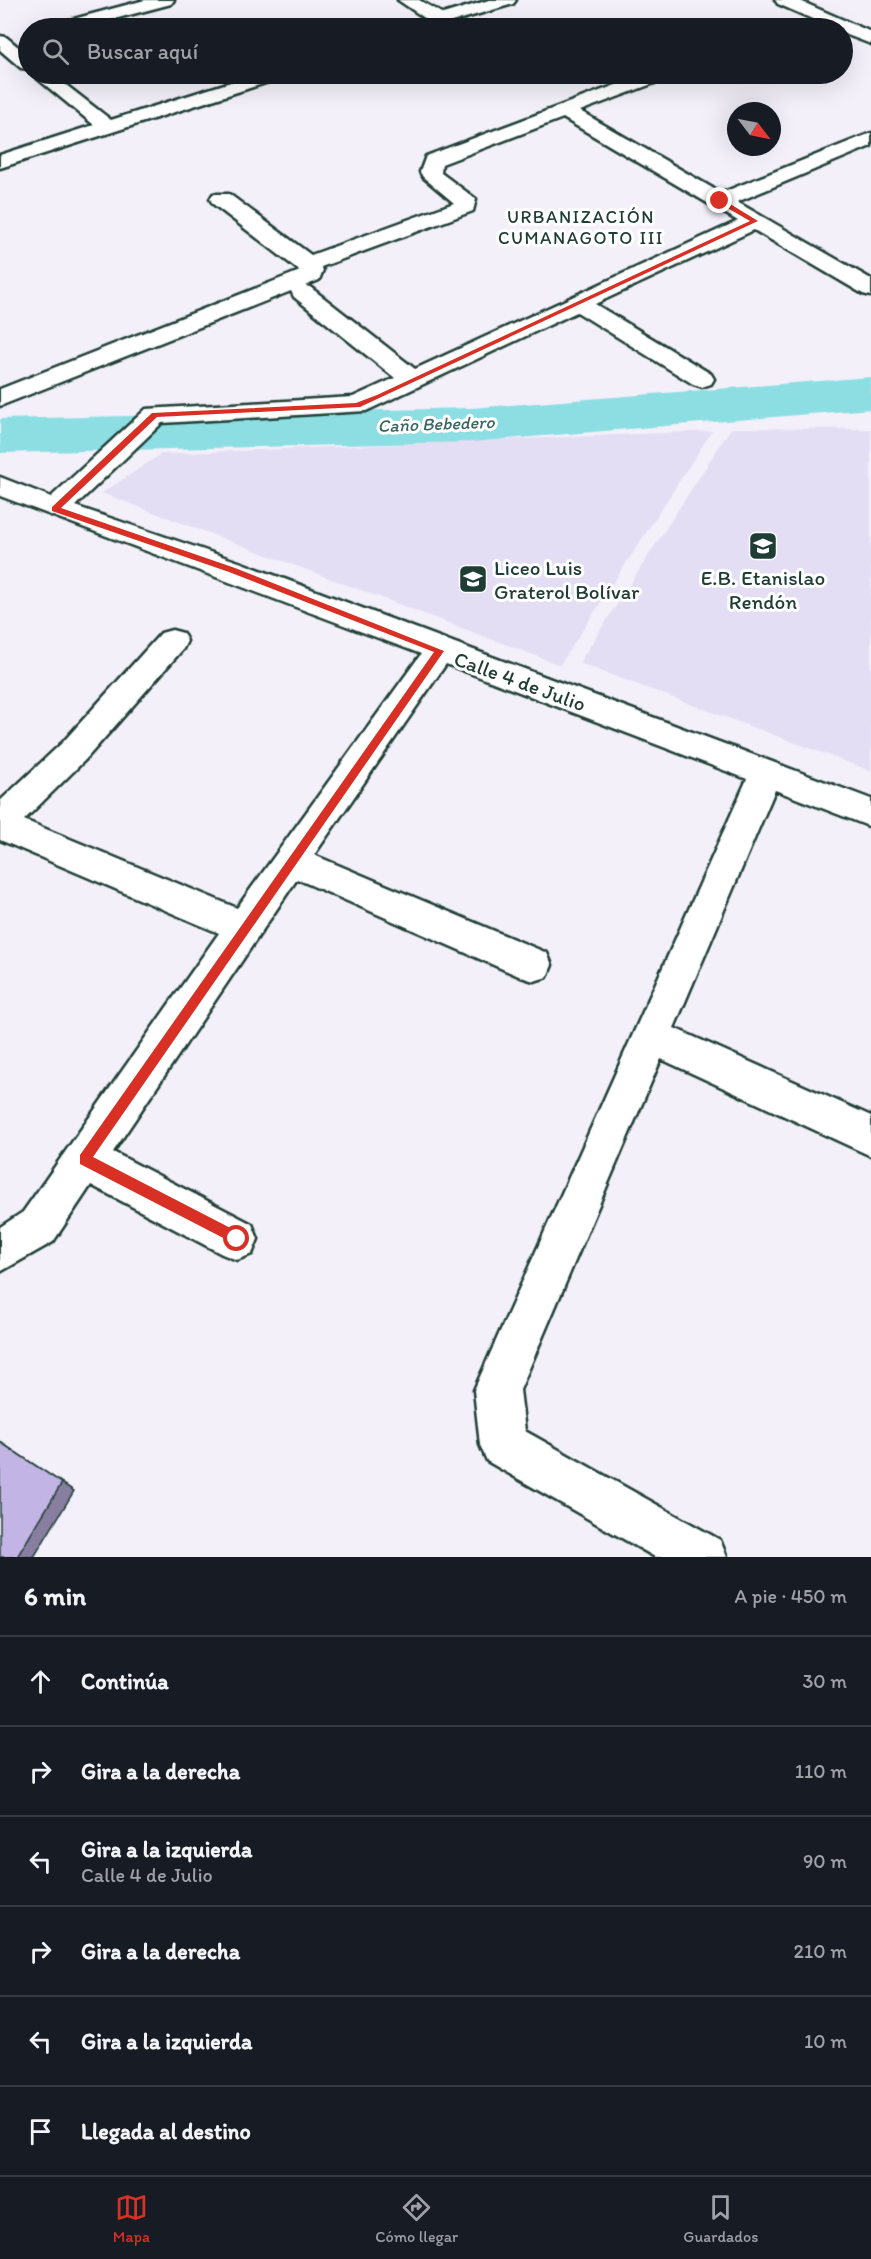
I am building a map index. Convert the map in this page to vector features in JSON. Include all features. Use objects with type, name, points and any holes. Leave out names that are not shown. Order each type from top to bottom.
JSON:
[{"type":"street","points":[[98,18],[165,0]]},
{"type":"street","points":[[406,0],[438,18]]},
{"type":"street","points":[[448,18],[507,0]]},
{"type":"street","points":[[784,0],[824,18]]},
{"type":"street","points":[[816,0],[871,25]]},
{"type":"street","points":[[853,31],[871,39]]},
{"type":"street","points":[[2,42],[18,39]]},
{"type":"street","points":[[2,42],[18,56]]},
{"type":"street","points":[[54,84],[108,127]]},
{"type":"street","points":[[0,162],[243,84]]},
{"type":"street","points":[[308,264],[465,206],[465,199],[429,172],[433,160],[635,84]]},
{"type":"street","points":[[565,111],[871,289]]},
{"type":"street","points":[[720,201],[871,139]]},
{"type":"street","points":[[0,398],[311,275],[312,270],[308,264],[220,199]]},
{"type":"street","points":[[55,509],[155,415],[357,405],[755,221]]},
{"type":"street","points":[[302,292],[413,380]]},
{"type":"street","points":[[578,303],[702,379]]},
{"type":"street","name":"Calle 4 de Julio","points":[[0,486],[55,509],[232,570],[439,651],[871,813]]},
{"type":"street","points":[[172,641],[74,751],[0,824],[244,927]]},
{"type":"street","points":[[0,1251],[38,1227],[244,927],[439,651]]},
{"type":"street","points":[[703,1557],[504,1445],[497,1390],[766,773]]},
{"type":"street","points":[[291,861],[534,965]]},
{"type":"street","points":[[651,1036],[871,1136]]},
{"type":"street","points":[[84,1159],[237,1239]]},
{"type":"shaded area","name":"E.B. Etanislao Rendón","points":[[731,428],[871,429],[871,771],[579,663]]},
{"type":"shaded area","name":"Liceo Luis Graterol Bolívar","points":[[712,431],[560,665],[102,493],[161,454]]},
{"type":"building","points":[[0,1442],[62,1483],[17,1557],[0,1557]]},
{"type":"waterway","name":"Caño Bebedero","points":[[0,436],[471,425],[871,393]]},
{"type":"place","name":"E.B. Etanislao Rendón","points":[[763,546]]},
{"type":"place","name":"Liceo Luis Graterol Bolívar","points":[[473,579]]},
{"type":"district","name":"URBANIZACIÓN CUMANAGOTO III","points":[[581,227]]},
{"type":"route","points":[[237,1239],[84,1159],[439,651],[232,570],[55,509],[155,415],[357,405],[380,397],[755,221],[720,201]]}]
